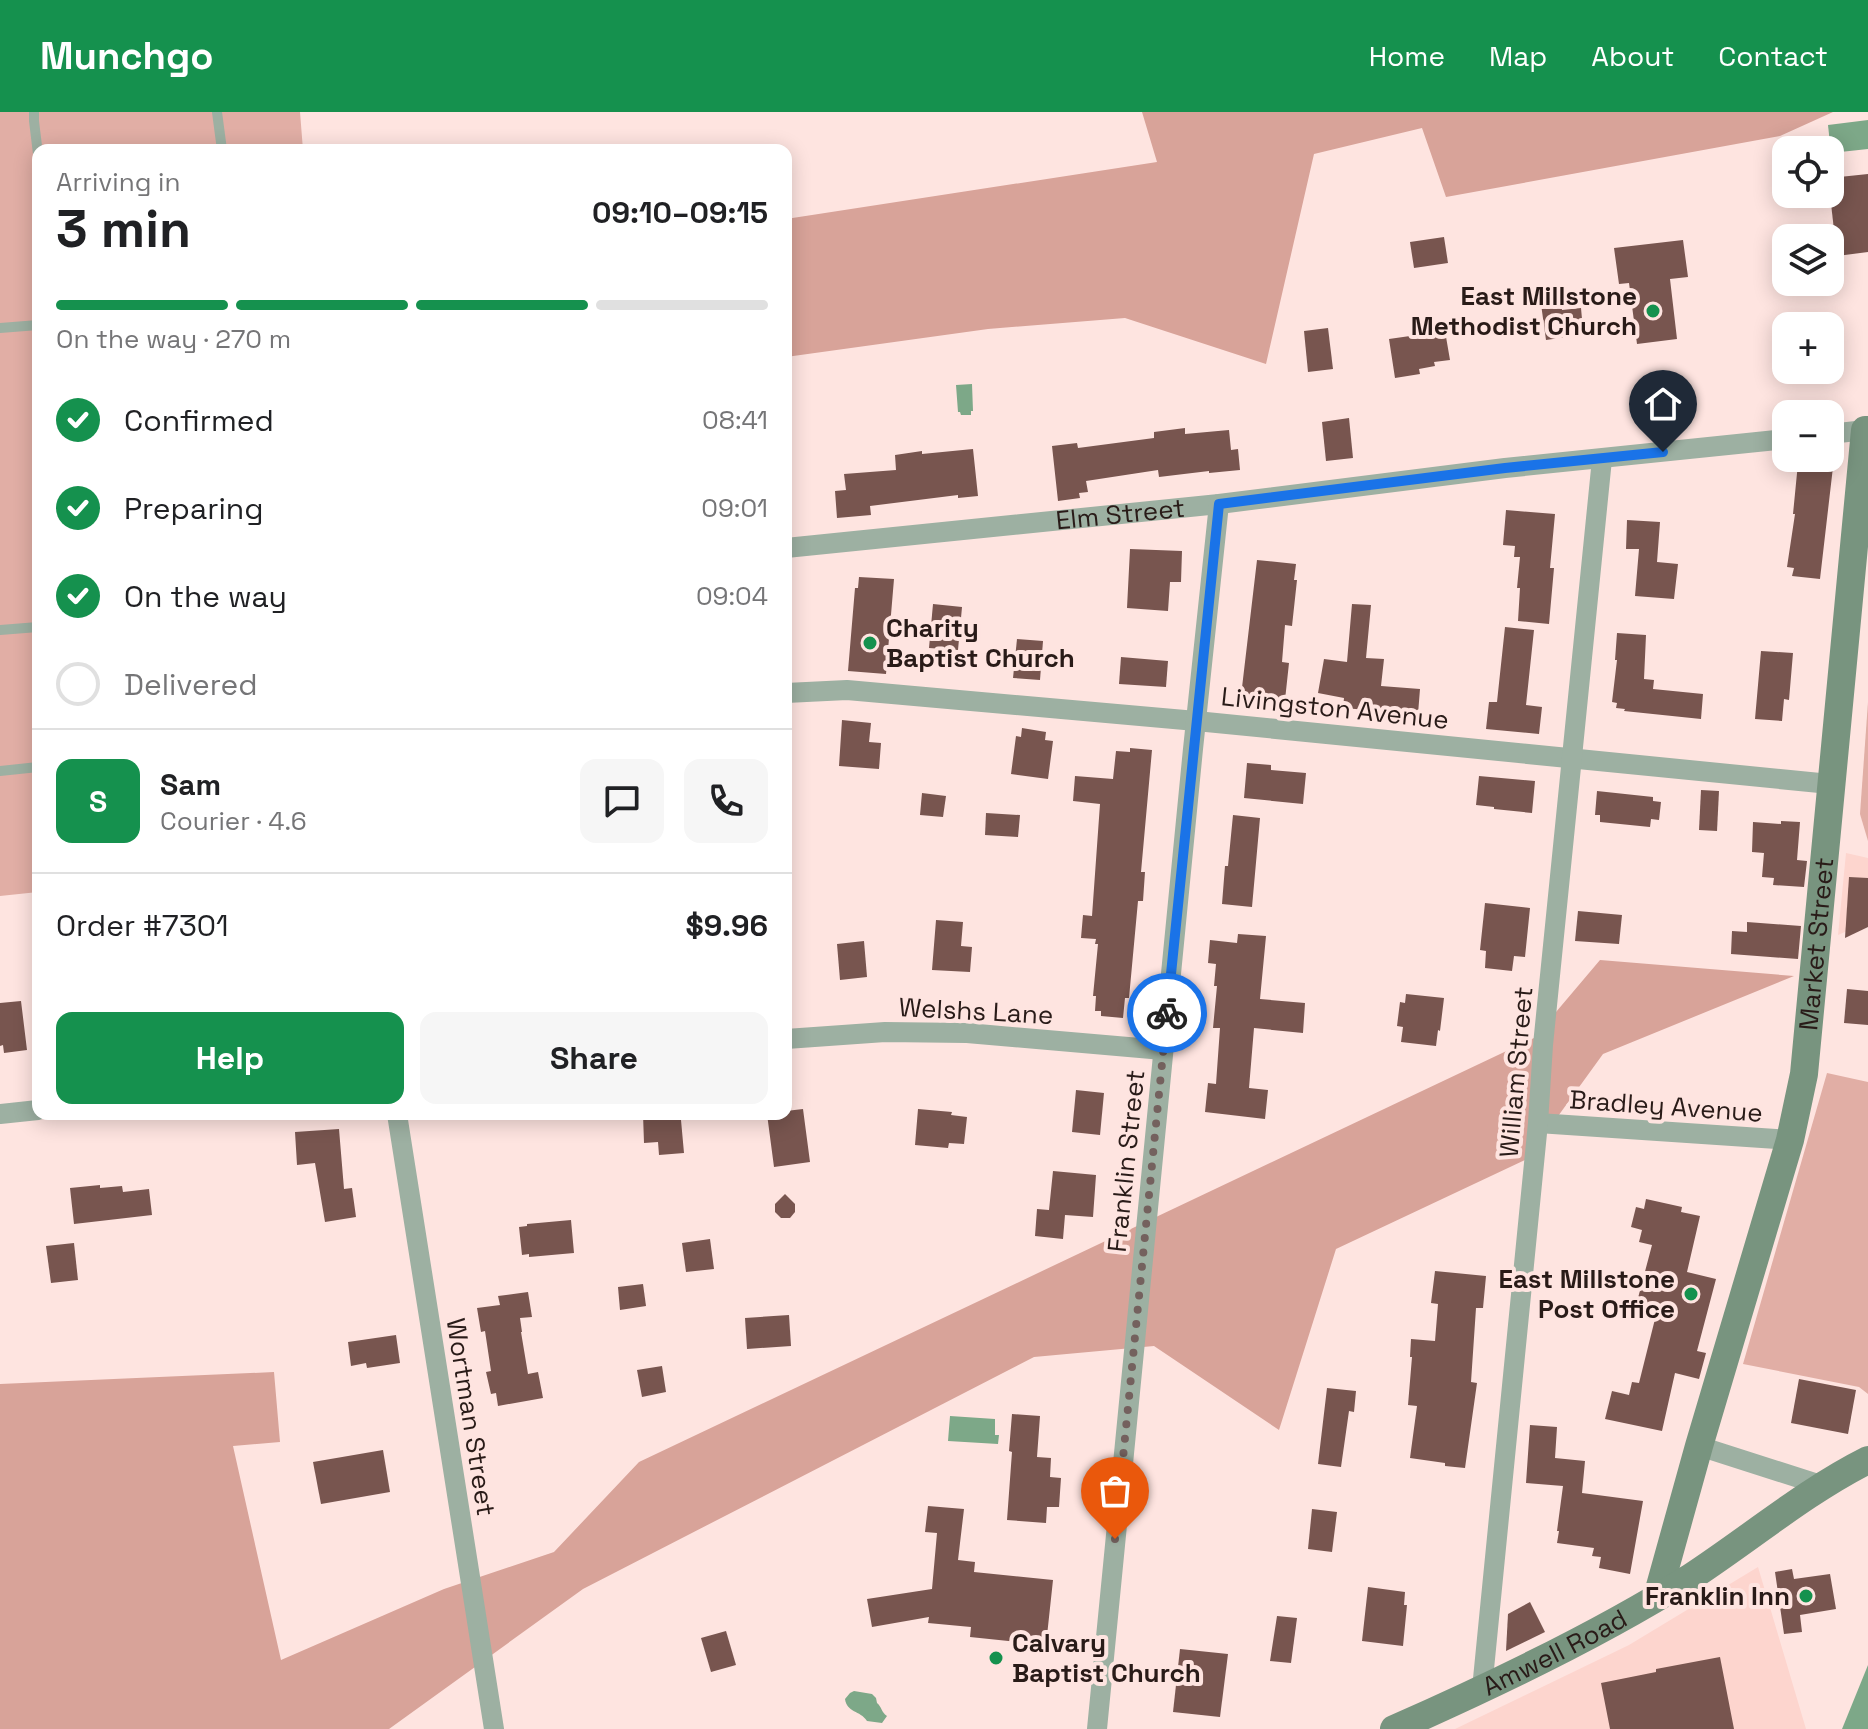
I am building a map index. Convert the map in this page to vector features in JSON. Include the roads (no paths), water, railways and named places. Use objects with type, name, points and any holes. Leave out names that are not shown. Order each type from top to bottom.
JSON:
[{"type":"street","points":[[1844,432],[1866,430]]},
{"type":"street","name":"Market Street","points":[[1657,1597],[1790,1140],[1804,1074],[1866,430]]},
{"type":"street","name":"Elm Street","points":[[792,547],[1219,504],[1505,468],[1772,441]]},
{"type":"street","name":"William Street","points":[[1482,1689],[1602,459]]},
{"type":"street","name":"Franklin Street","points":[[1097,1729],[1219,504]]},
{"type":"street","name":"Livingston Avenue","points":[[792,693],[847,690],[1830,784]]},
{"type":"street","name":"Welshs Lane","points":[[792,1039],[885,1032],[967,1033],[1163,1050]]},
{"type":"street","points":[[0,1114],[32,1111]]},
{"type":"street","name":"Wortman Street","points":[[398,1120],[494,1729]]},
{"type":"street","name":"Bradley Avenue","points":[[1538,1123],[1790,1140]]},
{"type":"street","points":[[1699,1446],[1824,1486]]},
{"type":"street","name":"Amwell Road","points":[[1394,1729],[1482,1689],[1657,1597],[1868,1460]]},
{"type":"lane","points":[[34,112],[37,144]]},
{"type":"lane","points":[[217,112],[221,144]]},
{"type":"lane","points":[[0,328],[32,325]]},
{"type":"lane","points":[[0,630],[32,627]]},
{"type":"lane","points":[[0,771],[32,768]]},
{"type":"place","name":"East Millstone Methodist Church","points":[[1653,311]]},
{"type":"place","name":"Charity Baptist Church","points":[[870,643]]},
{"type":"place","name":"East Millstone Post Office","points":[[1691,1294]]},
{"type":"place","name":"Franklin Inn","points":[[1806,1596]]},
{"type":"place","name":"Calvary Baptist Church","points":[[996,1658]]}]
